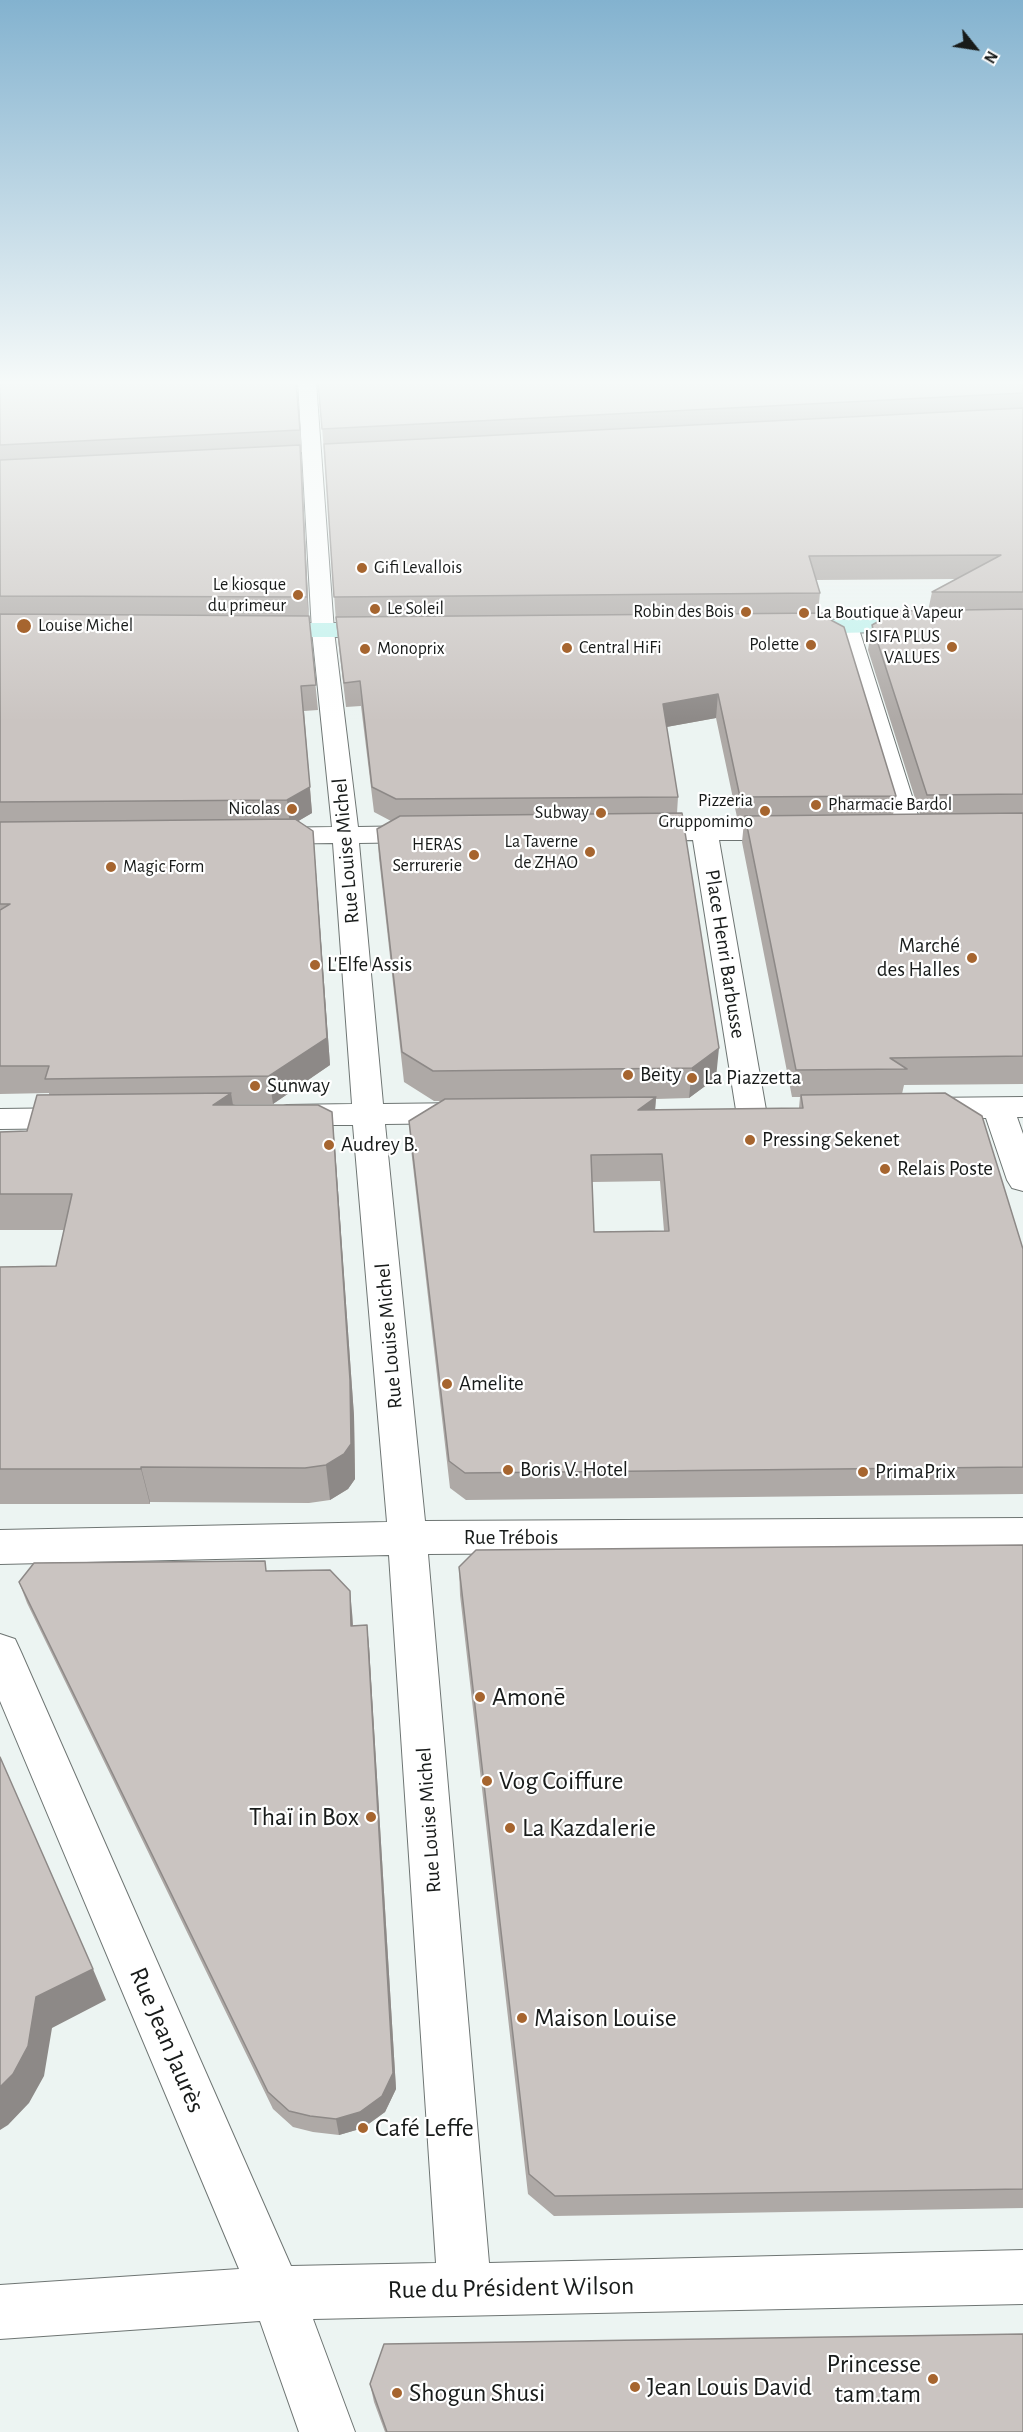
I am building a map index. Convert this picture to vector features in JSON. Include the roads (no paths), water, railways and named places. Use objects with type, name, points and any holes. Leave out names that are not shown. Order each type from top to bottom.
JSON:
[{"type":"main road","points":[[777,627],[941,626]]},
{"type":"main road","points":[[243,630],[399,630]]},
{"type":"street","name":"Rue Louise Michel","points":[[314,495],[323,631],[346,835],[368,1114],[408,1538],[465,2290]]},
{"type":"street","points":[[848,626],[921,831],[884,832]]},
{"type":"street","points":[[617,834],[812,832]]},
{"type":"street","name":"Place Henri Barbusse","points":[[705,833],[751,1110]]},
{"type":"street","points":[[244,836],[450,834]]},
{"type":"street","points":[[893,1108],[1012,1111],[1023,1180]]},
{"type":"street","points":[[259,1115],[493,1112]]},
{"type":"street","points":[[0,1119],[106,1118]]},
{"type":"street","name":"Rue Trébois","points":[[0,1547],[408,1538],[1023,1534]]},
{"type":"street","name":"Rue Jean Jaurès","points":[[0,1652],[277,2295],[327,2432]]},
{"type":"street","name":"Rue du Président Wilson","points":[[0,2313],[277,2295],[412,2289],[465,2290],[1023,2277]]},
{"type":"place","name":"Gifi Levallois","points":[[362,568]]},
{"type":"place","name":"Le kiosque du primeur","points":[[298,595]]},
{"type":"place","name":"Le Soleil","points":[[375,609]]},
{"type":"place","name":"Robin des Bois","points":[[746,612]]},
{"type":"place","name":"La Boutique à Vapeur","points":[[804,613]]},
{"type":"place","name":"Louise Michel","points":[[24,626]]},
{"type":"place","name":"Polette","points":[[811,645]]},
{"type":"place","name":"ISIFA PLUS VALUES","points":[[952,647]]},
{"type":"place","name":"Central HiFi","points":[[567,648]]},
{"type":"place","name":"Monoprix","points":[[365,649]]},
{"type":"place","name":"Pharmacie Bardol","points":[[816,805]]},
{"type":"place","name":"Nicolas","points":[[292,809]]},
{"type":"place","name":"Pizzeria Gruppomimo","points":[[765,811]]},
{"type":"place","name":"Subway","points":[[601,813]]},
{"type":"place","name":"La Taverne de ZHAO","points":[[590,852]]},
{"type":"place","name":"HERAS Serrurerie","points":[[474,855]]},
{"type":"place","name":"Magic Form","points":[[111,867]]},
{"type":"place","name":"Marché des Halles","points":[[972,958]]},
{"type":"place","name":"L'Elfe Assis","points":[[315,965]]},
{"type":"place","name":"Beity","points":[[628,1075]]},
{"type":"place","name":"La Piazzetta","points":[[692,1078]]},
{"type":"place","name":"Sunway","points":[[255,1086]]},
{"type":"place","name":"Pressing Sekenet","points":[[750,1140]]},
{"type":"place","name":"Audrey B.","points":[[329,1145]]},
{"type":"place","name":"Relais Poste","points":[[885,1169]]},
{"type":"place","name":"Amelite","points":[[447,1384]]},
{"type":"place","name":"Boris V. Hotel","points":[[508,1470]]},
{"type":"place","name":"PrimaPrix","points":[[863,1472]]},
{"type":"place","name":"Amonē","points":[[480,1697]]},
{"type":"place","name":"Vog Coiffure","points":[[487,1781]]},
{"type":"place","name":"Thaï in Box","points":[[371,1817]]},
{"type":"place","name":"La Kazdalerie","points":[[510,1828]]},
{"type":"place","name":"Maison Louise","points":[[522,2018]]},
{"type":"place","name":"Café Leffe","points":[[363,2128]]},
{"type":"place","name":"Princesse tam.tam","points":[[933,2379]]},
{"type":"place","name":"Jean Louis David","points":[[635,2387]]},
{"type":"place","name":"Shogun Shusi","points":[[397,2393]]}]
